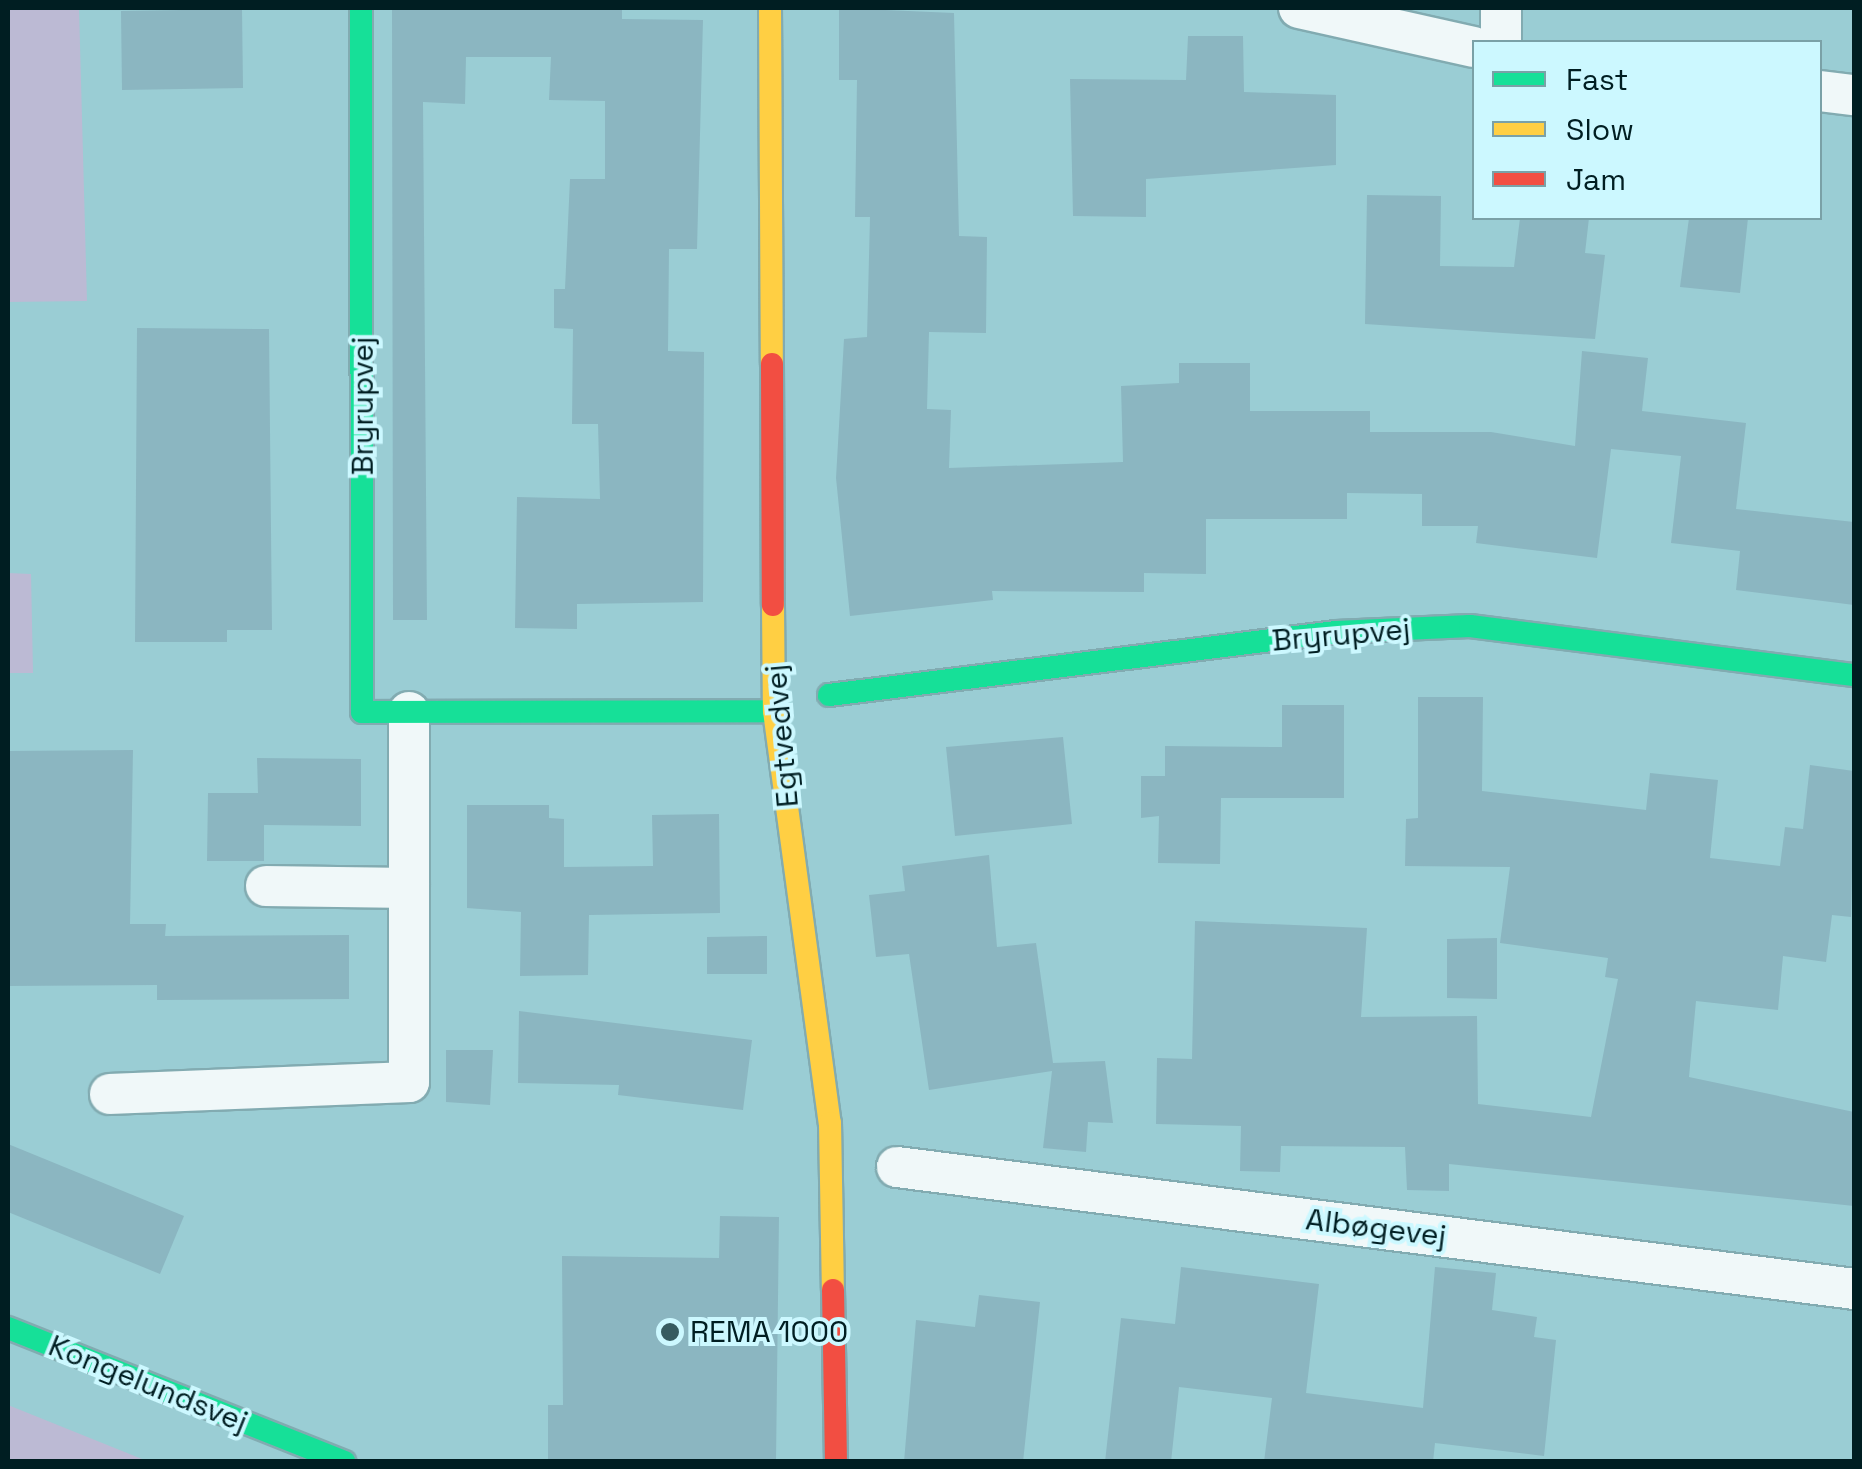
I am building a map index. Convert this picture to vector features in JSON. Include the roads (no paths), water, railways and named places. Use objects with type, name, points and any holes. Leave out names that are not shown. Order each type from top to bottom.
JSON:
[{"type":"street","name":"Bryrupvej","points":[[362,8],[362,712],[774,711]]},
{"type":"street","name":"Egtvedvej","points":[[770,8],[774,711],[830,1124],[836,1462]]},
{"type":"street","points":[[1299,8],[1472,47]]},
{"type":"street","points":[[1501,8],[1501,40]]},
{"type":"street","points":[[1822,91],[1854,95]]},
{"type":"street","name":"Bryrupvej","points":[[829,696],[1336,632],[1470,626],[1854,675]]},
{"type":"street","points":[[110,1094],[408,1082],[410,712]]},
{"type":"street","points":[[266,886],[410,888]]},
{"type":"street","name":"Albøgevej","points":[[897,1167],[1854,1290]]},
{"type":"street","name":"Kongelundsvej","points":[[8,1328],[344,1462]]},
{"type":"place","name":"REMA 1000","points":[[670,1332]]}]
